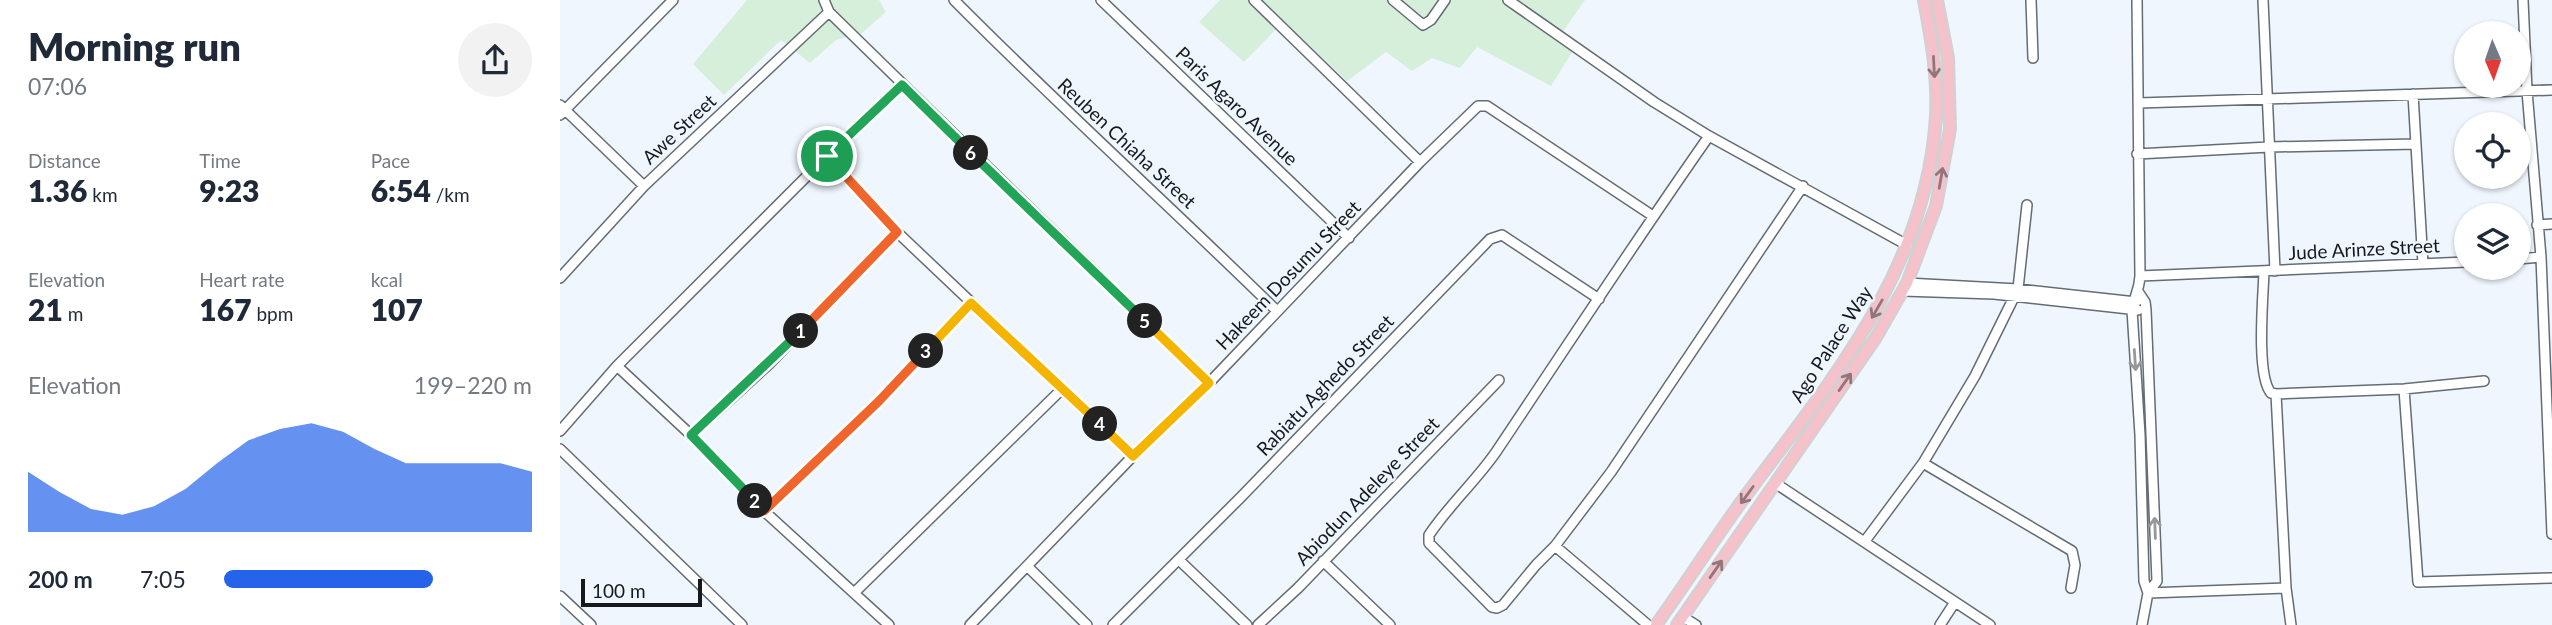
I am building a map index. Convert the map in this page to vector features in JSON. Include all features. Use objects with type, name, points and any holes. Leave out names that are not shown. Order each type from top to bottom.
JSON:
[{"type":"main road","name":"Ago Palace Way","points":[[1656,625],[1864,331],[1881,304],[1907,245],[1921,205],[1932,152],[1936,113],[1933,55],[1924,0]]},
{"type":"main road","name":"Ago Palace Way","points":[[1680,621],[1875,339],[1905,287],[1936,206],[1950,129],[1948,58],[1937,0]]},
{"type":"street","points":[[644,186],[562,110],[673,0]]},
{"type":"street","points":[[824,0],[829,12],[902,85],[1209,383]]},
{"type":"street","name":"Reuben Chiaha Street","points":[[954,0],[1028,75],[1159,196],[1277,311]]},
{"type":"street","name":"Paris Agaro Avenue","points":[[1101,0],[1349,238]]},
{"type":"street","points":[[1254,0],[1420,162]]},
{"type":"street","points":[[1393,0],[1423,25],[1431,20],[1445,0]]},
{"type":"street","points":[[1508,0],[1654,102],[1709,136],[1907,245]]},
{"type":"street","points":[[2031,0],[2034,58]]},
{"type":"street","points":[[2137,0],[2140,435],[2144,581],[2148,593]]},
{"type":"street","points":[[2263,0],[2275,271]]},
{"type":"street","points":[[2523,0],[2524,21]]},
{"type":"street","name":"Awe Street","points":[[560,278],[644,186],[829,12]]},
{"type":"street","points":[[560,431],[617,366],[902,85]]},
{"type":"street","points":[[2531,91],[2552,90]]},
{"type":"street","points":[[2139,103],[2454,92]]},
{"type":"street","points":[[2413,93],[2423,264]]},
{"type":"street","points":[[2528,98],[2541,257],[2552,534]]},
{"type":"street","name":"Hakeem Dosumu Street","points":[[970,625],[1133,456],[1209,383],[1420,162],[1478,106],[1487,106],[1653,216]]},
{"type":"street","points":[[1709,136],[1495,453],[1429,535],[1429,543],[1492,607],[1497,608],[1556,546],[1611,472],[1803,186]]},
{"type":"street","points":[[2137,154],[2269,147],[2416,144]]},
{"type":"street","points":[[827,156],[897,232],[1133,456]]},
{"type":"street","points":[[1865,541],[1923,463],[1975,376],[2016,293],[2027,205]]},
{"type":"street","points":[[2537,225],[2552,224]]},
{"type":"street","points":[[691,435],[769,364],[897,232]]},
{"type":"street","name":"Rabiatu Aghedo Street","points":[[1113,625],[1496,236],[1503,235],[1600,299]]},
{"type":"street","points":[[2531,258],[2541,257]]},
{"type":"street","name":"Jude Arinze Street","points":[[2140,276],[2454,263]]},
{"type":"street","points":[[2264,272],[2264,382],[2271,394],[2404,389],[2484,381]]},
{"type":"street","points":[[1905,287],[2139,303]]},
{"type":"street","points":[[764,511],[879,401],[971,303]]},
{"type":"street","points":[[2139,303],[2157,581],[2148,593],[2142,625]]},
{"type":"street","points":[[617,366],[691,435],[764,511],[888,625]]},
{"type":"street","name":"Abiodun Adeleye Street","points":[[1258,625],[1499,380]]},
{"type":"street","points":[[855,592],[1063,388]]},
{"type":"street","points":[[2404,389],[2418,582],[2552,578]]},
{"type":"street","points":[[2276,394],[2291,625]]},
{"type":"street","points":[[560,449],[742,625]]},
{"type":"street","points":[[1923,463],[2072,551],[2075,565],[2071,588]]},
{"type":"street","points":[[1775,482],[1990,625]]},
{"type":"street","points":[[1556,546],[1648,625]]},
{"type":"street","points":[[1179,560],[1247,625]]},
{"type":"street","points":[[1323,561],[1390,625]]},
{"type":"street","points":[[1027,566],[1087,625]]},
{"type":"street","points":[[2148,593],[2287,588]]},
{"type":"street","points":[[560,596],[591,625]]},
{"type":"street","points":[[1940,625],[1955,602]]},
{"type":"street","points":[[1680,621],[1696,625]]},
{"type":"green space","points":[[747,0],[879,0],[886,12],[862,33],[836,40],[810,63],[781,40],[724,95],[693,64]]},
{"type":"green space","points":[[1220,0],[1585,0],[1561,34],[1574,49],[1551,86],[1477,47],[1460,68],[1432,58],[1412,71],[1386,52],[1347,81],[1284,21],[1244,62],[1199,22]]},
{"type":"route","points":[[902,85],[1209,383],[1133,456],[971,303],[879,401],[764,511],[691,435],[769,364],[897,232],[827,156],[902,85]]}]
